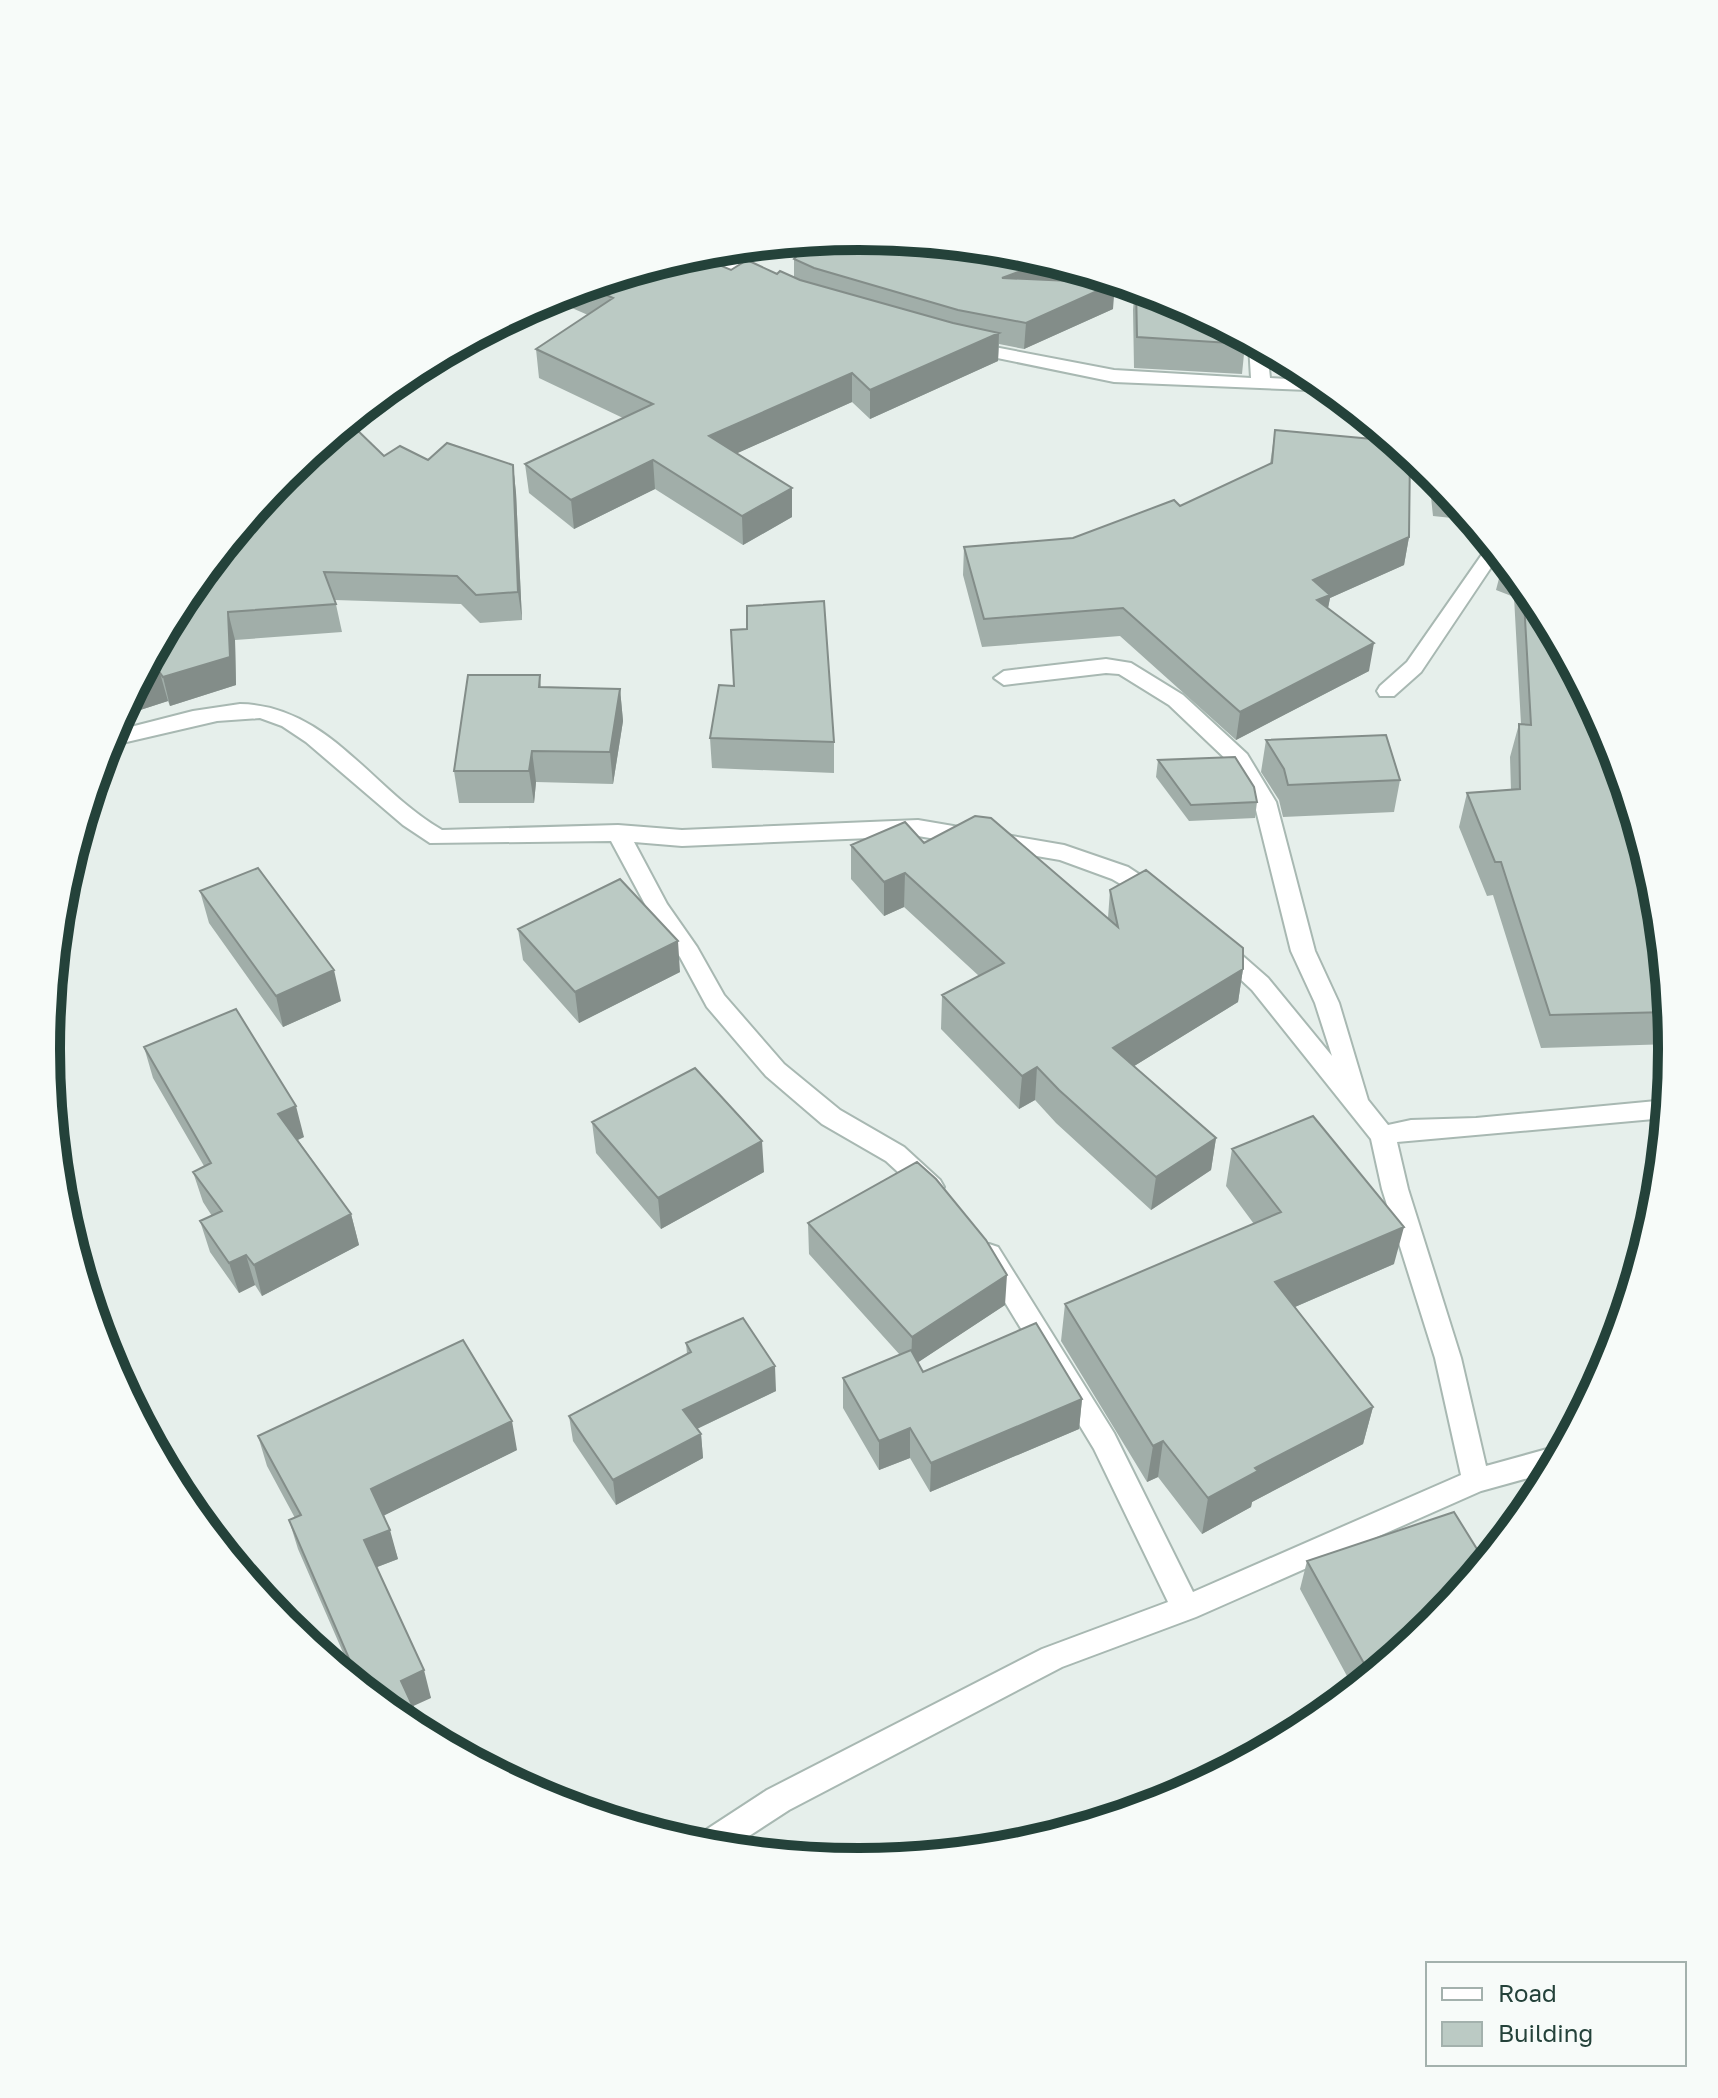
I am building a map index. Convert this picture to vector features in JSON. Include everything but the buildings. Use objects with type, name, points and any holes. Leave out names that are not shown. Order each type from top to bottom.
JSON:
[{"type":"street","points":[[721,262],[781,290]]},
{"type":"street","points":[[953,344],[1114,376],[1304,386]]},
{"type":"street","points":[[1259,358],[1261,383]]},
{"type":"street","points":[[1387,691],[1414,667],[1488,557]]},
{"type":"street","points":[[1004,678],[1106,666],[1124,668],[1176,700],[1239,759],[1265,802],[1303,951],[1327,1003],[1361,1108]]},
{"type":"street","points":[[124,736],[238,710],[275,714],[306,732],[378,790],[414,826],[438,838],[618,833],[682,838],[918,828],[1064,853],[1120,873],[1172,908]]},
{"type":"street","points":[[618,833],[658,908],[689,953],[715,1001],[775,1070],[831,1117],[895,1154],[946,1201]]},
{"type":"street","points":[[1205,936],[1260,984],[1383,1136],[1395,1189],[1448,1358],[1476,1481]]},
{"type":"street","points":[[1383,1136],[1411,1129],[1476,1127],[1655,1110]]},
{"type":"street","points":[[976,1238],[996,1262],[1104,1441],[1186,1608]]},
{"type":"street","points":[[723,1836],[778,1800],[1052,1658],[1186,1608],[1476,1481],[1543,1462]]}]
